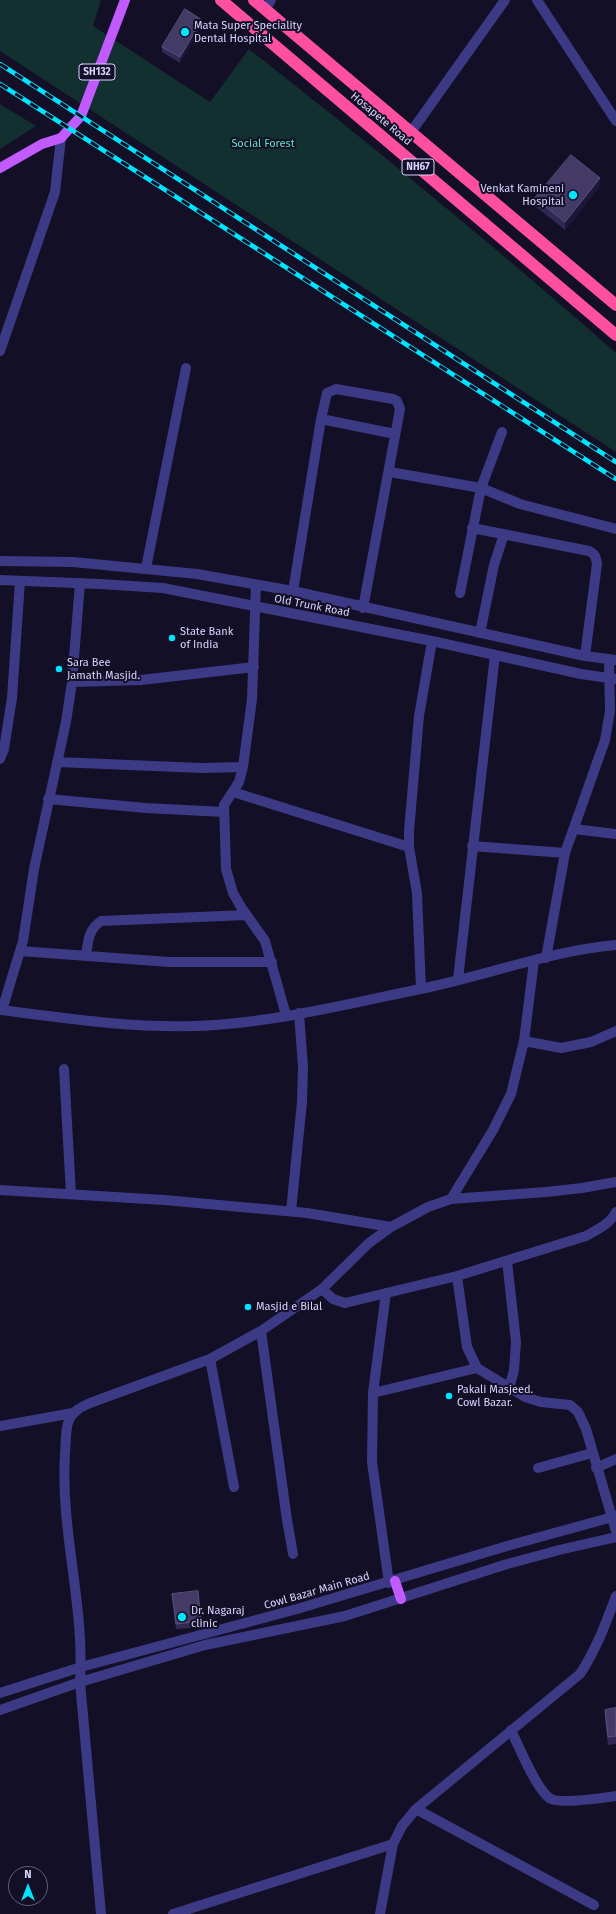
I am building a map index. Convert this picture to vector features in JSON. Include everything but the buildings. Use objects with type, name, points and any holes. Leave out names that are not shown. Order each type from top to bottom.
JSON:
[{"type":"highway","name":"Hosapete Road","points":[[221,0],[616,334]]},
{"type":"highway","name":"Hosapete Road","points":[[254,0],[268,5],[411,132],[616,305]]},
{"type":"main road","name":"SH132","points":[[61,138],[81,116],[125,0]]},
{"type":"main road","points":[[0,168],[42,144],[61,138]]},
{"type":"main road","points":[[392,1582],[401,1599]]},
{"type":"street","points":[[411,132],[505,0]]},
{"type":"street","points":[[538,0],[616,121]]},
{"type":"street","points":[[0,351],[54,192],[61,138]]},
{"type":"street","points":[[146,568],[186,368]]},
{"type":"street","points":[[293,591],[321,419],[327,393],[336,389],[393,399],[397,401],[400,409],[390,472],[363,608]]},
{"type":"street","points":[[321,419],[396,434]]},
{"type":"street","points":[[460,593],[481,488],[502,432]]},
{"type":"street","points":[[390,472],[481,488],[520,504],[616,529]]},
{"type":"street","points":[[472,528],[589,551],[596,558],[584,656]]},
{"type":"street","points":[[480,633],[494,565],[504,534]]},
{"type":"street","points":[[0,561],[72,562],[197,574],[293,591],[363,608],[584,656],[613,660],[610,711],[605,740],[565,853],[546,958]]},
{"type":"street","name":"Old Trunk Road","points":[[0,580],[163,588],[432,641],[581,674],[613,679]]},
{"type":"street","points":[[0,759],[4,749],[12,698],[20,581]]},
{"type":"street","points":[[80,583],[72,682],[57,762],[48,799],[20,951],[1,1010],[112,1023],[194,1026],[254,1021],[422,989],[546,958],[616,945]]},
{"type":"street","points":[[256,585],[252,699],[243,767],[239,782],[224,805],[226,869],[233,893],[265,941],[286,1015]]},
{"type":"street","points":[[422,989],[417,893],[409,847],[418,716],[432,641]]},
{"type":"street","points":[[458,979],[495,655]]},
{"type":"street","points":[[72,682],[141,680],[254,667]]},
{"type":"street","points":[[57,762],[201,768],[243,767]]},
{"type":"street","points":[[233,792],[409,847]]},
{"type":"street","points":[[48,799],[146,808],[224,812]]},
{"type":"street","points":[[574,829],[616,834]]},
{"type":"street","points":[[472,846],[565,853]]},
{"type":"street","points":[[86,956],[90,932],[93,926],[101,921],[247,915]]},
{"type":"street","points":[[20,951],[169,962],[272,962]]},
{"type":"street","points":[[451,1199],[493,1130],[511,1094],[524,1041],[534,961]]},
{"type":"street","points":[[291,1211],[302,1102],[303,1066],[298,1013]]},
{"type":"street","points":[[524,1041],[561,1048],[591,1042],[616,1031]]},
{"type":"street","points":[[64,1069],[71,1194]]},
{"type":"street","points":[[101,1914],[80,1682],[81,1667],[77,1609],[64,1475],[67,1424],[73,1414],[79,1408],[210,1359],[261,1331],[322,1289],[369,1243],[391,1227],[428,1207],[451,1199],[546,1192],[616,1182]]},
{"type":"street","points":[[0,1190],[164,1200],[291,1211],[391,1227]]},
{"type":"street","points":[[322,1289],[332,1299],[345,1303],[457,1276],[586,1236],[600,1229],[613,1218],[616,1212]]},
{"type":"street","points":[[508,1261],[516,1342],[514,1370],[509,1389]]},
{"type":"street","points":[[457,1276],[467,1347],[470,1357],[477,1368],[525,1398],[541,1402],[570,1405],[578,1412],[586,1430],[596,1468],[614,1517],[616,1531]]},
{"type":"street","points":[[386,1293],[373,1393],[372,1462],[392,1582]]},
{"type":"street","points":[[261,1331],[293,1554]]},
{"type":"street","points":[[210,1359],[234,1486]]},
{"type":"street","points":[[373,1393],[477,1368]]},
{"type":"street","points":[[0,1426],[73,1414]]},
{"type":"street","points":[[538,1468],[592,1453]]},
{"type":"street","points":[[596,1468],[616,1459]]},
{"type":"street","name":"Cowl Bazar Main Road","points":[[0,1693],[81,1667],[297,1609],[392,1582],[507,1546],[614,1517]]},
{"type":"street","points":[[0,1710],[80,1682],[205,1645],[345,1616],[504,1565],[559,1550],[616,1537]]},
{"type":"street","points":[[380,1914],[392,1844],[402,1826],[416,1809],[580,1674],[589,1660],[601,1635],[616,1596]]},
{"type":"street","points":[[511,1730],[541,1790],[552,1799],[565,1801],[616,1796]]},
{"type":"street","points":[[416,1809],[594,1905]]},
{"type":"street","points":[[173,1914],[392,1844]]},
{"type":"green space","name":"Social Forest","points":[[0,0],[101,0],[93,26],[210,102],[249,49],[435,198],[616,353],[616,452],[0,51]]},
{"type":"green space","points":[[0,104],[36,126],[0,149]]},
{"type":"railway","points":[[0,64],[616,462]]},
{"type":"railway","points":[[0,84],[616,479]]},
{"type":"place","name":"Mata Super Speciality Dental Hospital","points":[[185,32]]},
{"type":"place","name":"Venkat Kamineni Hospital","points":[[573,195]]},
{"type":"place","name":"State Bank of India","points":[[172,638]]},
{"type":"place","name":"Sara Bee Jamath Masjid.","points":[[59,669]]},
{"type":"place","name":"Masjid e Bilal","points":[[248,1307]]},
{"type":"place","name":"Pakali Masjeed. Cowl Bazar.","points":[[449,1396]]},
{"type":"place","name":"Dr. Nagaraj clinic","points":[[182,1617]]}]
